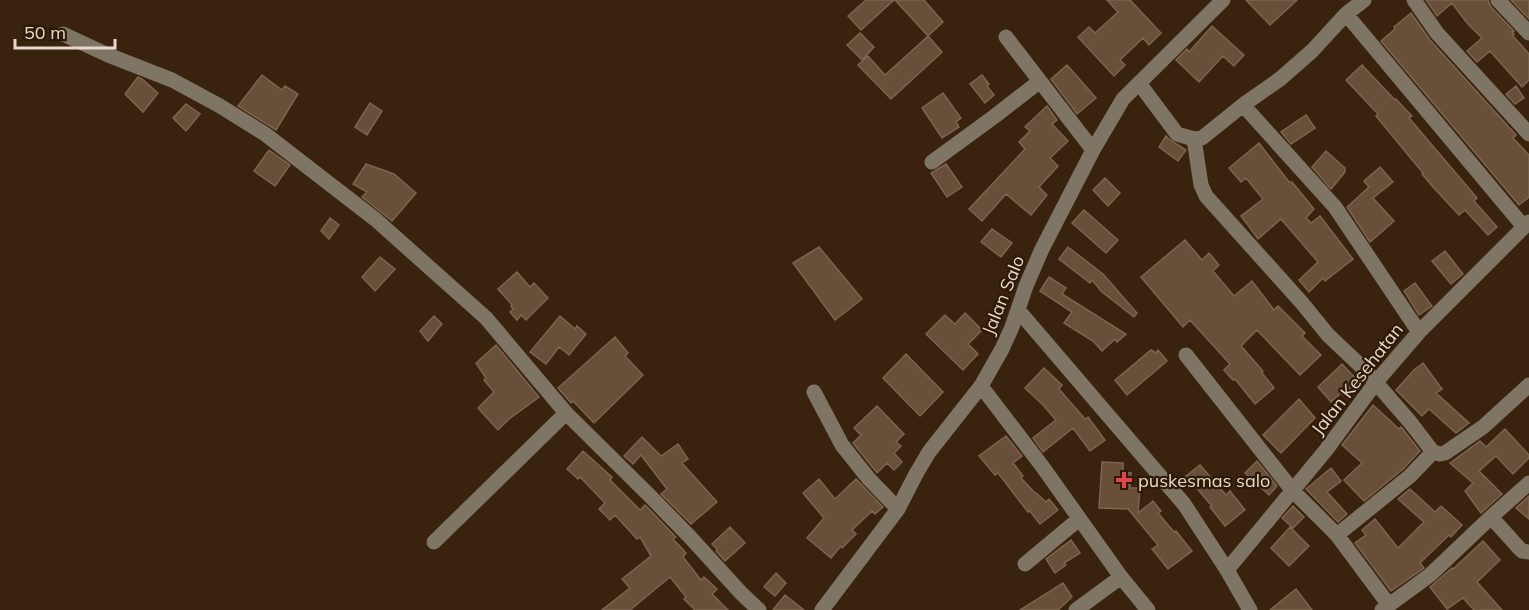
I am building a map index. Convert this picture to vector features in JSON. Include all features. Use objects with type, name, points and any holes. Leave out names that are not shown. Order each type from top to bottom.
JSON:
[{"type":"street","name":"Jalan Salo","points":[[822,610],[898,509],[929,452],[981,386],[1002,349],[1042,249],[1093,150],[1123,99],[1223,0]]},
{"type":"street","points":[[1139,83],[1177,134],[1194,139],[1202,138],[1280,79],[1312,51],[1346,14],[1364,0]]},
{"type":"street","points":[[1414,0],[1437,33],[1529,134]]},
{"type":"street","points":[[1498,0],[1529,33]]},
{"type":"street","points":[[1346,14],[1527,224]]},
{"type":"street","points":[[63,34],[90,48],[172,80],[220,106],[265,134],[375,219],[486,318],[566,413],[652,498],[759,610]]},
{"type":"street","points":[[1006,37],[1093,150]]},
{"type":"street","points":[[932,162],[1040,81]]},
{"type":"street","points":[[1243,105],[1335,207],[1419,332]]},
{"type":"street","points":[[1194,139],[1201,185],[1206,196],[1328,335],[1365,369],[1433,452],[1445,453],[1483,427],[1529,385]]},
{"type":"street","name":"Jalan Kesehatan","points":[[1227,570],[1326,450],[1376,382],[1419,332],[1527,224]]},
{"type":"street","points":[[1018,310],[1184,504],[1250,610]]},
{"type":"street","points":[[1186,355],[1293,491],[1337,536],[1386,607],[1430,575],[1529,483]]},
{"type":"street","points":[[981,386],[1042,466],[1121,577],[1148,610]]},
{"type":"street","points":[[814,392],[842,445],[869,479],[898,509]]},
{"type":"street","points":[[434,542],[566,413]]},
{"type":"street","points":[[1337,536],[1410,476],[1433,452]]},
{"type":"street","points":[[1491,517],[1522,551],[1529,552]]},
{"type":"street","points":[[1025,564],[1079,519]]},
{"type":"street","points":[[1076,610],[1121,577]]},
{"type":"building","points":[[866,0],[894,0],[861,30],[848,16]]},
{"type":"building","points":[[895,0],[924,0],[943,22],[928,36]]},
{"type":"building","points":[[1107,0],[1130,0],[1161,33],[1149,45],[1143,38],[1120,60],[1125,65],[1114,76],[1078,37],[1089,27],[1095,33],[1118,12]]},
{"type":"building","points":[[1246,0],[1297,0],[1270,25]]},
{"type":"building","points":[[1426,0],[1488,0],[1491,7],[1514,31],[1513,36],[1529,54],[1529,80],[1522,87],[1490,51],[1477,62],[1467,51],[1482,38],[1452,3],[1437,16]]},
{"type":"building","points":[[1511,0],[1529,0],[1529,19]]},
{"type":"building","points":[[1411,13],[1430,40],[1516,135],[1513,138],[1529,155],[1529,197],[1519,205],[1381,41]]},
{"type":"building","points":[[1212,26],[1244,55],[1234,66],[1223,56],[1199,82],[1176,60],[1187,49],[1189,52]]},
{"type":"building","points":[[860,33],[874,47],[862,60],[847,45]]},
{"type":"building","points":[[928,36],[942,52],[891,99],[858,65],[868,56],[885,75]]},
{"type":"building","points":[[1067,65],[1096,98],[1077,114],[1051,79]]},
{"type":"building","points":[[1362,65],[1412,116],[1409,118],[1477,198],[1474,201],[1497,227],[1488,235],[1465,210],[1459,215],[1433,187],[1376,116],[1378,114],[1346,80]]},
{"type":"building","points":[[262,75],[282,90],[285,86],[298,94],[276,130],[238,106]]},
{"type":"building","points":[[982,75],[994,95],[985,103],[970,84]]},
{"type":"building","points":[[138,77],[158,93],[143,112],[125,94]]},
{"type":"building","points":[[1516,86],[1524,98],[1515,104],[1506,94]]},
{"type":"building","points":[[943,93],[961,118],[956,122],[959,127],[942,138],[922,108]]},
{"type":"building","points":[[370,103],[382,111],[367,135],[355,127]]},
{"type":"building","points":[[186,104],[200,114],[186,131],[173,118]]},
{"type":"building","points":[[1047,106],[1057,120],[1052,124],[1068,141],[1050,158],[1058,166],[1039,187],[1047,195],[1031,215],[1006,194],[982,221],[969,209],[1025,149],[1019,142],[1030,131],[1025,127]]},
{"type":"building","points":[[1306,115],[1315,128],[1291,144],[1281,132]]},
{"type":"building","points":[[1166,136],[1186,150],[1178,161],[1159,147]]},
{"type":"building","points":[[1259,143],[1289,182],[1292,182],[1314,209],[1306,218],[1311,223],[1320,216],[1353,259],[1325,281],[1323,278],[1309,292],[1299,280],[1318,262],[1281,219],[1258,239],[1241,216],[1263,199],[1246,178],[1241,182],[1229,168]]},
{"type":"building","points":[[269,150],[290,165],[275,186],[254,171]]},
{"type":"building","points":[[1326,151],[1345,168],[1345,172],[1331,189],[1312,167]]},
{"type":"building","points":[[366,164],[394,174],[416,193],[392,221],[362,197],[367,192],[353,184]]},
{"type":"building","points":[[946,164],[962,187],[947,197],[931,173]]},
{"type":"building","points":[[1380,167],[1393,182],[1373,198],[1394,221],[1370,242],[1347,207],[1369,187],[1364,181]]},
{"type":"building","points":[[1105,178],[1120,193],[1108,206],[1093,190]]},
{"type":"building","points":[[1084,210],[1118,240],[1106,253],[1072,223]]},
{"type":"building","points":[[330,218],[339,225],[329,239],[321,231]]},
{"type":"building","points":[[992,229],[1012,243],[1001,257],[981,242]]},
{"type":"building","points":[[1185,240],[1202,260],[1209,253],[1219,265],[1213,271],[1234,296],[1252,281],[1274,310],[1278,306],[1305,333],[1302,336],[1321,355],[1300,375],[1257,330],[1241,346],[1263,371],[1262,373],[1274,388],[1255,404],[1235,379],[1233,380],[1224,370],[1230,364],[1190,320],[1183,327],[1141,277]]},
{"type":"building","points":[[819,247],[862,299],[835,320],[793,263]]},
{"type":"building","points":[[1068,247],[1103,274],[1137,313],[1134,317],[1102,292],[1092,280],[1090,283],[1059,259]]},
{"type":"building","points":[[1445,251],[1463,274],[1451,284],[1432,261]]},
{"type":"building","points":[[380,257],[395,269],[375,291],[362,277]]},
{"type":"building","points":[[517,272],[530,287],[534,283],[548,298],[526,320],[521,315],[517,320],[510,312],[513,309],[512,305],[498,289]]},
{"type":"building","points":[[1049,277],[1066,288],[1062,294],[1126,334],[1117,342],[1115,339],[1102,351],[1093,341],[1064,323],[1072,312],[1040,291]]},
{"type":"building","points":[[1415,283],[1432,306],[1419,315],[1404,291]]},
{"type":"building","points":[[965,313],[982,330],[968,344],[978,354],[963,370],[926,334],[945,315],[955,324]]},
{"type":"building","points":[[434,316],[442,324],[428,341],[420,331]]},
{"type":"building","points":[[560,316],[575,329],[577,326],[586,334],[569,355],[559,347],[546,364],[530,352]]},
{"type":"building","points":[[615,337],[628,353],[625,356],[643,375],[594,423],[558,388]]},
{"type":"building","points":[[496,345],[539,397],[498,430],[478,408],[494,392],[484,380],[486,378],[476,363]]},
{"type":"building","points":[[1151,350],[1156,353],[1158,350],[1167,361],[1127,395],[1115,380]]},
{"type":"building","points":[[906,354],[943,392],[920,416],[883,378]]},
{"type":"building","points":[[1423,363],[1442,389],[1436,393],[1469,423],[1456,433],[1429,409],[1422,416],[1396,390]]},
{"type":"building","points":[[1342,364],[1358,381],[1343,395],[1341,393],[1331,402],[1318,387]]},
{"type":"building","points":[[1044,368],[1062,385],[1059,389],[1085,419],[1088,417],[1105,440],[1090,451],[1073,428],[1043,452],[1033,438],[1056,420],[1025,388]]},
{"type":"building","points":[[1299,399],[1315,418],[1281,453],[1263,435]]},
{"type":"building","points":[[1373,405],[1399,429],[1401,427],[1420,451],[1403,469],[1364,501],[1344,480],[1362,463],[1342,445]]},
{"type":"building","points":[[877,406],[904,434],[896,442],[901,446],[894,453],[902,462],[894,470],[887,463],[877,473],[853,443],[861,435],[854,428]]},
{"type":"building","points":[[1505,429],[1529,455],[1529,458],[1513,474],[1496,456],[1479,471],[1502,494],[1481,513],[1465,491],[1473,483],[1450,463],[1480,441],[1486,447]]},
{"type":"building","points":[[1006,436],[1022,456],[1013,463],[1023,476],[1021,478],[1046,502],[1049,499],[1058,510],[1040,524],[998,473],[995,475],[979,456]]},
{"type":"building","points":[[642,437],[661,456],[678,444],[688,459],[682,463],[717,502],[691,524],[661,494],[667,489],[641,455],[633,464],[624,456]]},
{"type":"building","points":[[583,451],[612,477],[610,480],[640,510],[645,505],[676,537],[673,539],[686,553],[683,557],[701,580],[704,577],[717,589],[712,594],[728,610],[695,610],[684,599],[686,597],[670,577],[630,610],[602,610],[630,588],[622,579],[651,556],[640,537],[637,539],[615,515],[610,520],[599,509],[605,503],[580,477],[578,479],[567,469]]},
{"type":"building","points":[[1257,461],[1277,486],[1269,495],[1245,473]]},
{"type":"building","points":[[1102,462],[1123,463],[1123,472],[1131,473],[1130,488],[1140,488],[1138,513],[1153,501],[1161,511],[1158,513],[1192,551],[1168,569],[1152,549],[1158,545],[1128,509],[1099,508]]},
{"type":"building","points":[[1200,465],[1226,495],[1230,491],[1245,510],[1225,526],[1210,507],[1212,506],[1186,476]]},
{"type":"building","points":[[1331,468],[1341,481],[1327,492],[1347,514],[1338,522],[1306,489]]},
{"type":"building","points":[[819,479],[835,499],[856,479],[883,507],[875,514],[872,511],[852,530],[856,534],[831,558],[807,538],[824,518],[803,493]]},
{"type":"building","points":[[1410,489],[1435,512],[1441,506],[1462,525],[1420,563],[1424,568],[1391,591],[1355,543],[1366,535],[1362,530],[1375,519],[1398,548],[1424,522],[1398,499]]},
{"type":"building","points":[[1529,496],[1529,519],[1516,508]]},
{"type":"building","points":[[1293,506],[1304,517],[1293,528],[1282,518]]},
{"type":"building","points":[[730,527],[745,543],[725,561],[712,544]]},
{"type":"building","points":[[1290,527],[1309,546],[1289,566],[1271,548]]},
{"type":"building","points":[[1071,540],[1080,553],[1064,563],[1066,565],[1055,573],[1046,559]]},
{"type":"building","points":[[1483,541],[1500,560],[1477,582],[1502,610],[1474,610],[1463,598],[1447,609],[1430,587]]},
{"type":"building","points":[[776,573],[786,583],[775,596],[764,587]]},
{"type":"building","points":[[1063,583],[1072,597],[1058,610],[1020,610]]},
{"type":"building","points":[[1296,589],[1312,610],[1270,610]]},
{"type":"building","points":[[785,595],[804,610],[773,610]]},
{"type":"place","name":"puskesmas salo","points":[[1124,480]]}]
